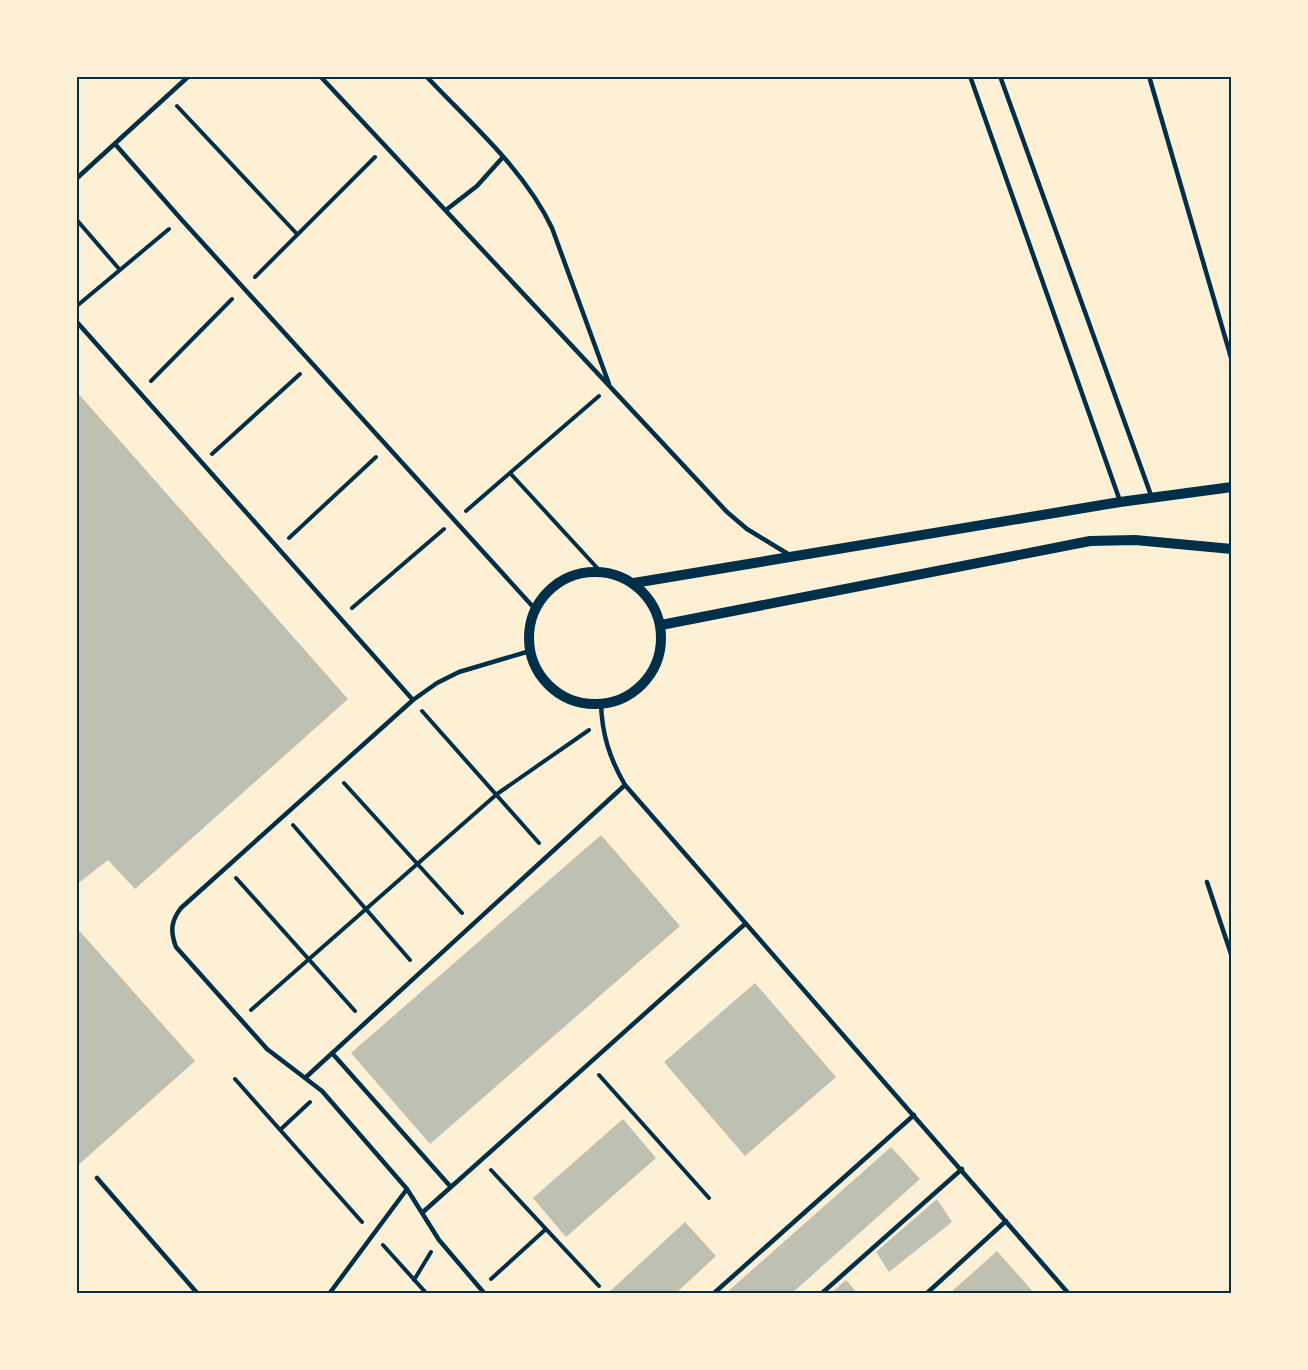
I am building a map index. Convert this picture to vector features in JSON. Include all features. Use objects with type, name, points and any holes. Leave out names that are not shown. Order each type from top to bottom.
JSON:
[{"type":"street","points":[[634,584],[1120,502],[1232,487]]},
{"type":"street","points":[[661,625],[1090,542],[1113,539],[1136,540],[1232,549]]},
{"type":"street","points":[[600,571],[618,575],[634,584],[646,595],[661,625],[662,644],[658,662],[649,678],[635,691],[619,700],[601,705],[569,700],[555,692],[543,680],[530,651],[530,623],[535,609],[546,592],[562,580],[580,573],[600,571]]},
{"type":"lane","points":[[76,179],[189,76]]},
{"type":"lane","points":[[320,76],[727,512],[762,540],[793,557]]},
{"type":"lane","points":[[426,76],[531,189],[552,228],[610,386]]},
{"type":"lane","points":[[970,76],[1120,502]]},
{"type":"lane","points":[[1000,76],[1152,498]]},
{"type":"lane","points":[[1149,76],[1232,361]]},
{"type":"lane","points":[[116,144],[243,288],[535,609]]},
{"type":"lane","points":[[446,210],[477,186],[503,158]]},
{"type":"lane","points":[[76,321],[413,700]]},
{"type":"lane","points":[[485,1293],[439,1240],[407,1189],[322,1091],[267,1049],[176,947],[172,937],[172,926],[175,916],[182,908],[413,700],[437,683],[459,672],[530,651]]},
{"type":"lane","points":[[601,705],[606,743],[625,785],[1069,1293]]},
{"type":"lane","points":[[305,1078],[625,785]]},
{"type":"lane","points":[[1207,882],[1232,957]]},
{"type":"lane","points":[[423,1212],[745,924]]},
{"type":"lane","points":[[332,1053],[450,1186]]},
{"type":"lane","points":[[713,1293],[914,1115]]},
{"type":"lane","points":[[821,1293],[962,1169]]},
{"type":"lane","points":[[97,1178],[198,1293]]},
{"type":"lane","points":[[329,1293],[407,1189]]},
{"type":"lane","points":[[926,1293],[1006,1221]]},
{"type":"path","points":[[168,96],[297,234]]},
{"type":"path","points":[[140,392],[386,146]]},
{"type":"path","points":[[76,219],[120,270]]},
{"type":"path","points":[[76,306],[181,219]]},
{"type":"path","points":[[202,463],[312,363]]},
{"type":"path","points":[[340,618],[610,386]]},
{"type":"path","points":[[278,549],[387,447]]},
{"type":"path","points":[[510,473],[600,571]]},
{"type":"path","points":[[413,700],[549,855]]},
{"type":"path","points":[[240,1020],[497,794],[602,721]]},
{"type":"path","points":[[334,772],[473,924]]},
{"type":"path","points":[[285,816],[420,972]]},
{"type":"path","points":[[226,868],[365,1022]]},
{"type":"path","points":[[589,1063],[709,1198]]},
{"type":"path","points":[[235,1079],[427,1293]]},
{"type":"path","points":[[280,1130],[322,1091]]},
{"type":"path","points":[[481,1159],[599,1286]]},
{"type":"path","points":[[481,1288],[546,1229]]},
{"type":"path","points":[[414,1280],[439,1240]]},
{"type":"building","points":[[76,391],[348,699],[135,889],[108,860],[76,885]]},
{"type":"building","points":[[601,835],[680,926],[430,1144],[351,1053]]},
{"type":"building","points":[[76,927],[195,1061],[76,1167]]},
{"type":"building","points":[[755,983],[836,1077],[745,1156],[664,1062]]},
{"type":"building","points":[[623,1119],[656,1158],[566,1237],[533,1198]]},
{"type":"building","points":[[891,1147],[920,1179],[791,1294],[725,1294]]},
{"type":"building","points":[[937,1199],[952,1222],[889,1272],[876,1252]]},
{"type":"building","points":[[685,1222],[716,1256],[675,1294],[607,1294]]},
{"type":"building","points":[[997,1251],[1035,1294],[949,1294]]},
{"type":"building","points":[[846,1280],[858,1294],[830,1294]]}]
